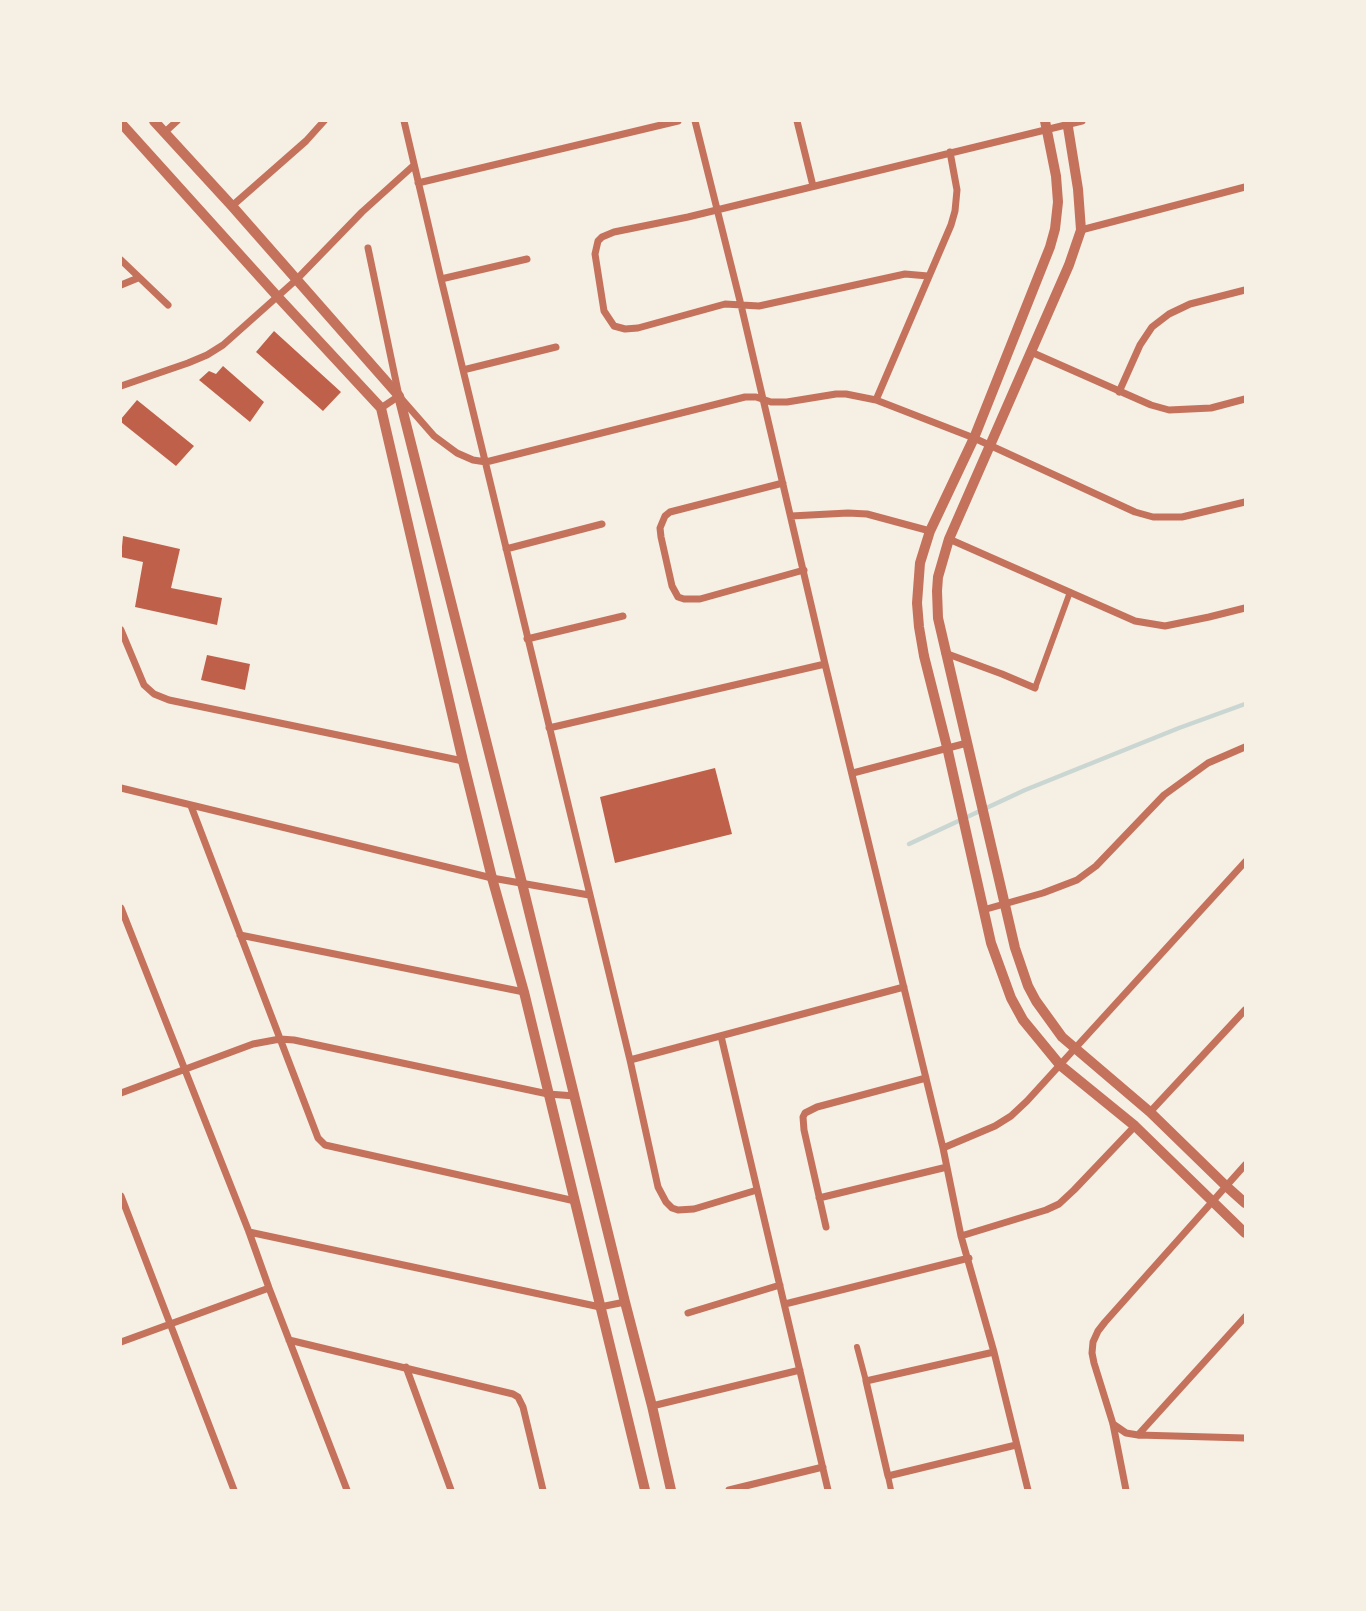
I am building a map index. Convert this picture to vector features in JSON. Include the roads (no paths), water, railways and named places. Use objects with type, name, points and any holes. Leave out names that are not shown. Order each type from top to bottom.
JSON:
[{"type":"street","points":[[155,121],[434,436],[457,453],[473,460],[486,462],[745,397],[778,403],[846,394],[876,400],[974,438],[1135,512],[1153,517],[1182,517],[1245,502]]},
{"type":"street","points":[[165,132],[177,121]]},
{"type":"street","points":[[232,206],[306,141],[324,121]]},
{"type":"street","points":[[404,121],[630,1060],[658,1187],[672,1208],[678,1210],[694,1209],[757,1190]]},
{"type":"street","points":[[418,183],[678,121]]},
{"type":"street","points":[[695,121],[943,1148],[961,1236],[994,1352],[1028,1490]]},
{"type":"street","points":[[797,121],[813,186]]},
{"type":"street","points":[[928,276],[905,274],[759,306],[716,306],[625,330],[609,320],[604,311],[595,254],[598,241],[614,232],[688,217],[950,152],[1046,125],[1082,121]]},
{"type":"street","points":[[1067,122],[1081,230],[1074,252],[949,539],[937,591],[938,618],[1015,948],[1036,1001],[1062,1037],[1150,1112],[1245,1203]]},
{"type":"street","points":[[121,123],[381,408],[463,761],[524,992],[645,1490]]},
{"type":"street","points":[[1046,125],[1056,176],[1058,202],[1055,229],[974,438],[930,531],[920,563],[917,603],[924,656],[991,943],[1011,998],[1023,1020],[1060,1065],[1135,1126],[1245,1233]]},
{"type":"street","points":[[876,400],[951,225],[957,190],[950,152]]},
{"type":"street","points":[[121,386],[188,363],[223,345],[296,280],[362,212],[414,166]]},
{"type":"street","points":[[1081,230],[1245,187]]},
{"type":"street","points":[[368,248],[399,396],[671,1490]]},
{"type":"street","points":[[440,279],[527,259]]},
{"type":"street","points":[[121,260],[169,305]]},
{"type":"street","points":[[121,285],[138,278]]},
{"type":"street","points":[[1119,391],[1140,345],[1152,327],[1169,314],[1190,304],[1245,290]]},
{"type":"street","points":[[463,370],[556,346]]},
{"type":"street","points":[[1031,352],[1151,405],[1169,410],[1211,408],[1245,399]]},
{"type":"street","points":[[381,408],[399,396]]},
{"type":"street","points":[[783,483],[670,512],[660,528],[672,586],[678,597],[700,599],[804,570]]},
{"type":"street","points":[[791,516],[867,514],[930,531]]},
{"type":"street","points":[[506,549],[602,524]]},
{"type":"street","points":[[949,539],[1135,621],[1165,626],[1245,608]]},
{"type":"street","points":[[946,653],[1035,688],[1070,593]]},
{"type":"street","points":[[527,639],[623,616]]},
{"type":"street","points":[[121,630],[144,685],[154,694],[169,700],[463,761]]},
{"type":"street","points":[[549,728],[825,664]]},
{"type":"street","points":[[853,773],[967,743]]},
{"type":"street","points":[[983,910],[1077,880],[1096,866],[1164,795],[1208,763],[1245,747]]},
{"type":"street","points":[[121,788],[492,878],[589,895]]},
{"type":"street","points":[[191,806],[318,1138],[325,1145],[575,1201]]},
{"type":"street","points":[[943,1148],[995,1126],[1027,1101],[1245,862]]},
{"type":"street","points":[[121,908],[347,1490]]},
{"type":"street","points":[[240,934],[524,992]]},
{"type":"street","points":[[630,1060],[904,987]]},
{"type":"street","points":[[1150,1112],[1245,1010]]},
{"type":"street","points":[[721,1036],[828,1490]]},
{"type":"street","points":[[121,1094],[253,1044],[280,1039],[301,1041],[548,1094],[575,1097]]},
{"type":"street","points":[[826,1227],[803,1117],[817,1107],[926,1078]]},
{"type":"street","points":[[961,1236],[1046,1210],[1059,1203],[1135,1126]]},
{"type":"street","points":[[1126,1490],[1113,1424],[1092,1353],[1093,1342],[1098,1331],[1245,1165]]},
{"type":"street","points":[[819,1198],[947,1167]]},
{"type":"street","points":[[121,1196],[234,1490]]},
{"type":"street","points":[[249,1232],[600,1307],[625,1302]]},
{"type":"street","points":[[785,1304],[968,1258]]},
{"type":"street","points":[[688,1313],[780,1285]]},
{"type":"street","points":[[121,1342],[269,1288]]},
{"type":"street","points":[[1138,1435],[1245,1317]]},
{"type":"street","points":[[289,1340],[506,1391],[518,1397],[543,1490]]},
{"type":"street","points":[[858,1347],[891,1490]]},
{"type":"street","points":[[866,1381],[994,1352]]},
{"type":"street","points":[[406,1367],[451,1490]]},
{"type":"street","points":[[652,1406],[800,1370]]},
{"type":"street","points":[[1113,1424],[1126,1433],[1138,1435],[1245,1438]]},
{"type":"street","points":[[888,1476],[1016,1444]]},
{"type":"street","points":[[729,1490],[822,1467]]},
{"type":"waterway","points":[[909,844],[1025,790],[1245,704]]}]
